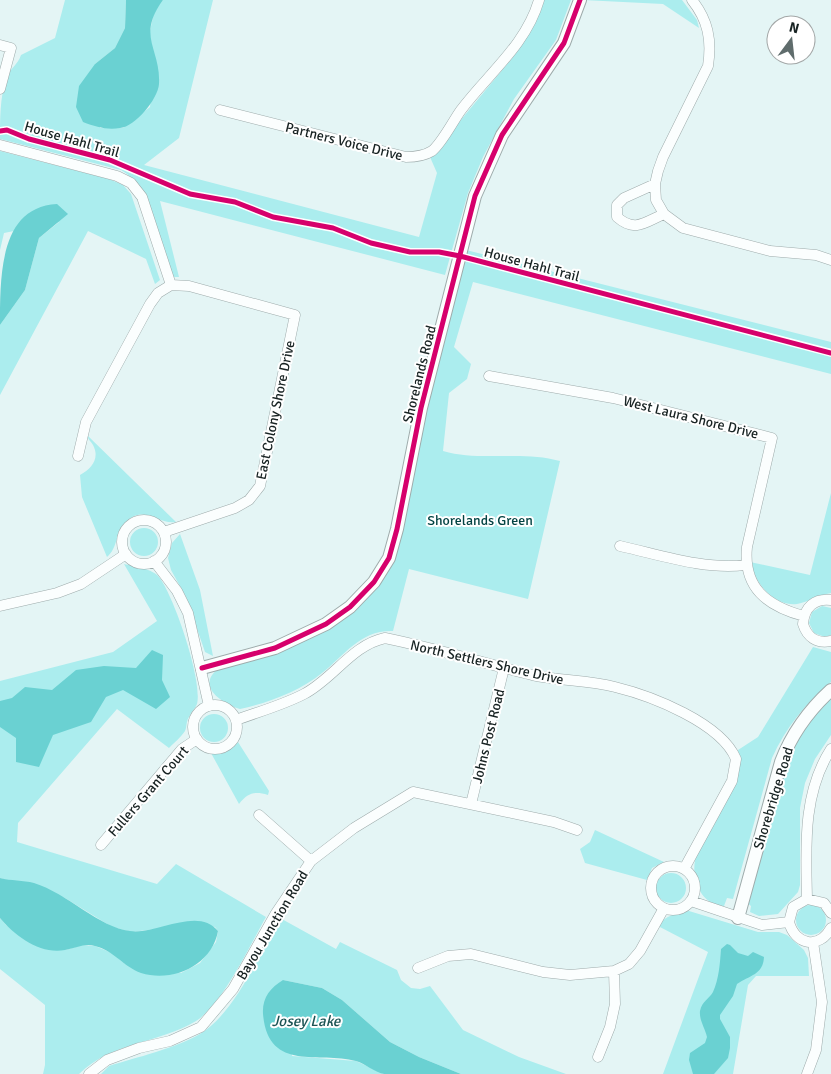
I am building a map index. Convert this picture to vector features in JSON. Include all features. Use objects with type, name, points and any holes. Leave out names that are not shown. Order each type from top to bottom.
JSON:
[{"type":"street","name":"Partners Voice Drive","points":[[220,110],[406,158],[419,156],[433,150],[462,108],[510,54],[526,29],[539,0]]},
{"type":"street","name":"Shorelands Road","points":[[202,668],[275,648],[326,624],[350,607],[374,582],[389,558],[397,529],[421,408],[475,196],[502,135],[564,43],[580,0]]},
{"type":"street","points":[[692,0],[701,12],[707,25],[710,52],[708,66],[663,157],[655,184],[656,200],[664,214],[683,228],[770,251],[816,255],[831,260]]},
{"type":"street","points":[[0,45],[11,48],[0,89]]},
{"type":"street","points":[[0,146],[117,176],[131,184],[142,197],[171,285],[158,293],[150,304],[86,422],[78,456]]},
{"type":"street","points":[[655,184],[624,198],[618,205],[617,217],[626,225],[638,226],[664,214]]},
{"type":"street","name":"East Colony Shore Drive","points":[[164,532],[234,508],[249,500],[260,486],[295,315],[189,286],[171,285]]},
{"type":"street","name":"West Laura Shore Drive","points":[[489,376],[613,398],[772,438],[747,547],[745,565]]},
{"type":"street","points":[[139,520],[147,520],[155,523],[164,532],[165,548],[161,556],[154,561],[138,563],[126,554],[122,539],[130,525],[139,520]]},
{"type":"street","points":[[620,546],[711,566],[745,565],[751,580],[772,604],[804,616]]},
{"type":"street","points":[[0,606],[57,593],[81,584],[126,554]]},
{"type":"street","points":[[154,561],[177,591],[188,613],[210,706]]},
{"type":"street","points":[[831,600],[814,602],[807,608],[803,624],[811,637],[818,642],[831,641]]},
{"type":"street","name":"North Settlers Shore Drive","points":[[236,720],[304,694],[324,681],[365,644],[385,638],[535,675],[597,683],[629,691],[662,703],[690,717],[724,740],[736,760],[732,781],[684,869]]},
{"type":"street","name":"Johns Post Road","points":[[471,804],[504,668]]},
{"type":"street","name":"Shorebridge Road","points":[[738,918],[781,762],[789,742],[814,706],[831,690]]},
{"type":"street","points":[[210,706],[226,708],[236,720],[236,733],[225,747],[209,748],[197,739],[193,724],[201,710],[210,706]]},
{"type":"street","name":"Fullers Grant Court","points":[[101,845],[182,749],[197,739]]},
{"type":"street","points":[[807,899],[807,819],[820,769],[831,749]]},
{"type":"street","name":"Bayou Junction Road","points":[[89,1074],[107,1060],[139,1048],[170,1041],[201,1026],[211,1017],[233,989],[276,914],[311,861],[354,828],[414,792],[554,822],[577,830]]},
{"type":"street","points":[[259,815],[311,861]]},
{"type":"street","points":[[668,867],[684,869],[691,876],[694,885],[690,901],[684,907],[676,910],[664,908],[654,900],[651,893],[654,877],[660,870],[668,867]]},
{"type":"street","points":[[831,913],[824,903],[807,899],[793,907],[789,922],[796,936],[803,941],[813,942],[821,940],[831,928]]},
{"type":"street","points":[[690,901],[762,925],[789,922]]},
{"type":"street","points":[[418,968],[448,956],[470,954],[543,972],[570,975],[614,971],[630,964],[640,951],[664,908]]},
{"type":"street","points":[[807,1074],[816,1050],[826,1002],[813,942]]},
{"type":"street","points":[[598,1057],[610,1027],[615,1004],[614,971]]},
{"type":"green space","points":[[65,0],[126,0],[125,28],[115,48],[95,64],[100,128],[123,128],[150,107],[155,60],[149,36],[154,12],[163,0],[213,0],[179,138],[144,165],[419,237],[437,173],[430,157],[514,56],[529,30],[542,0],[571,0],[556,40],[514,99],[483,157],[468,193],[445,275],[160,201],[179,277],[174,277],[162,249],[149,204],[133,179],[121,170],[0,139],[1,101],[7,75],[18,62],[21,55],[55,38]]},
{"type":"green space","points":[[583,0],[682,0],[697,20],[699,28],[663,4]]},
{"type":"green space","points":[[0,151],[109,179],[123,185],[131,194],[160,280],[155,284],[146,259],[88,231],[0,395],[0,325],[25,290],[39,238],[59,222],[4,233],[0,250]]},
{"type":"green space","name":"Shorelands Green","points":[[466,250],[831,342],[831,374],[473,282],[454,347],[471,364],[467,379],[449,393],[443,451],[472,456],[531,456],[560,461],[528,599],[409,569],[393,631],[381,632],[362,639],[313,679],[283,696],[240,709],[227,703],[214,694],[209,682],[218,669],[283,651],[379,583]]},
{"type":"green space","points":[[87,435],[176,522],[163,521],[144,515],[132,517],[122,527],[111,553],[107,557],[82,497],[80,475],[94,463],[96,454]]},
{"type":"green space","points":[[831,493],[831,593],[797,604],[780,602],[766,592],[752,570],[750,562],[810,575]]},
{"type":"green space","points":[[144,528],[154,532],[158,542],[154,552],[144,556],[134,552],[130,542],[134,532]]},
{"type":"green space","points":[[180,534],[200,590],[213,656],[205,652],[186,597],[171,570],[168,558],[172,543]]},
{"type":"green space","points":[[124,564],[143,568],[156,574],[165,587],[179,619],[192,659],[198,693],[197,704],[188,719],[185,731],[169,748],[117,709],[18,823],[17,842],[157,884],[176,864],[266,917],[226,988],[206,1013],[196,1021],[181,1029],[106,1055],[92,1063],[79,1074],[43,1074],[45,1065],[45,1005],[0,969],[0,918],[6,925],[65,950],[82,945],[95,946],[112,953],[125,964],[181,973],[200,963],[216,942],[218,931],[215,927],[186,922],[163,928],[132,932],[112,927],[65,898],[0,878],[0,681],[113,652],[157,621]]},
{"type":"green space","points":[[822,606],[831,608],[831,635],[825,637],[814,633],[809,623],[812,612]]},
{"type":"green space","points":[[813,647],[831,652],[831,682],[797,717],[777,747],[772,758],[733,899],[727,898],[724,906],[715,905],[702,895],[695,879],[694,870],[697,854],[736,781],[739,770],[738,750],[758,737]]},
{"type":"green space","points":[[831,698],[831,735],[815,759],[805,783],[800,808],[800,885],[798,892],[778,914],[759,916],[750,912],[751,906],[746,902],[789,755],[806,722]]},
{"type":"green space","points":[[214,714],[224,718],[228,728],[224,738],[214,742],[204,738],[200,728],[204,718]]},
{"type":"green space","points":[[238,742],[269,791],[268,795],[259,793],[245,797],[239,804],[211,753],[226,752]]},
{"type":"green space","points":[[595,830],[664,862],[652,868],[647,880],[585,863],[580,849],[590,842]]},
{"type":"green space","points":[[671,873],[682,877],[686,888],[682,899],[671,903],[660,899],[656,888],[660,877]]},
{"type":"green space","points":[[811,905],[822,909],[826,920],[822,931],[811,935],[800,931],[796,920],[800,909]]},
{"type":"green space","points":[[689,911],[758,932],[779,932],[787,935],[804,950],[808,958],[809,976],[756,976],[748,985],[733,1074],[663,1074],[708,952],[658,926],[664,919],[672,915]]},
{"type":"green space","points":[[280,918],[336,949],[340,942],[397,970],[401,980],[411,988],[420,989],[430,986],[463,1030],[519,1057],[566,1074],[461,1074],[419,1057],[390,1042],[342,1000],[322,988],[283,980],[292,1056],[356,1061],[384,1074],[101,1074],[109,1066],[190,1039],[213,1024],[236,997]]},
{"type":"water","points":[[126,0],[163,0],[155,13],[150,33],[159,72],[158,90],[145,111],[132,123],[120,128],[101,128],[83,122],[76,107],[79,86],[95,64],[115,48],[125,28]]},
{"type":"water","points":[[57,204],[68,214],[39,238],[25,290],[0,325],[3,265],[7,246],[14,230],[24,217],[38,208]]},
{"type":"water","points":[[152,650],[163,655],[162,680],[170,697],[156,709],[123,690],[106,697],[91,722],[53,735],[39,767],[16,762],[16,738],[0,727],[0,701],[12,698],[25,687],[52,690],[76,670],[104,666],[136,668]]},
{"type":"water","points":[[0,878],[34,883],[59,894],[107,924],[130,931],[152,929],[188,921],[199,921],[210,924],[218,931],[208,953],[189,968],[178,973],[166,975],[141,973],[107,951],[95,946],[84,945],[56,951],[47,950],[29,943],[0,918]]},
{"type":"water","points":[[727,944],[738,953],[748,956],[753,952],[764,957],[763,963],[755,974],[737,984],[733,996],[720,1015],[720,1019],[730,1037],[728,1058],[714,1074],[693,1074],[689,1060],[690,1053],[705,1043],[707,1037],[701,1021],[700,1011],[702,1005],[713,992],[719,971],[721,949]]},
{"type":"water","name":"Josey Lake","points":[[283,980],[322,988],[342,1000],[390,1042],[419,1057],[461,1074],[384,1074],[356,1061],[298,1056],[285,1052],[274,1045],[267,1033],[263,1014],[265,998],[274,986]]},
{"type":"cycle path","points":[[202,668],[275,648],[326,624],[350,607],[374,582],[389,558],[397,529],[421,408],[475,196],[502,135],[564,43],[580,0]]},
{"type":"cycle path","name":"House Hahl Trail","points":[[0,131],[7,130],[29,139],[110,160],[190,194],[235,202],[273,217],[333,228],[371,243],[410,252],[439,252],[460,256],[831,353]]}]
